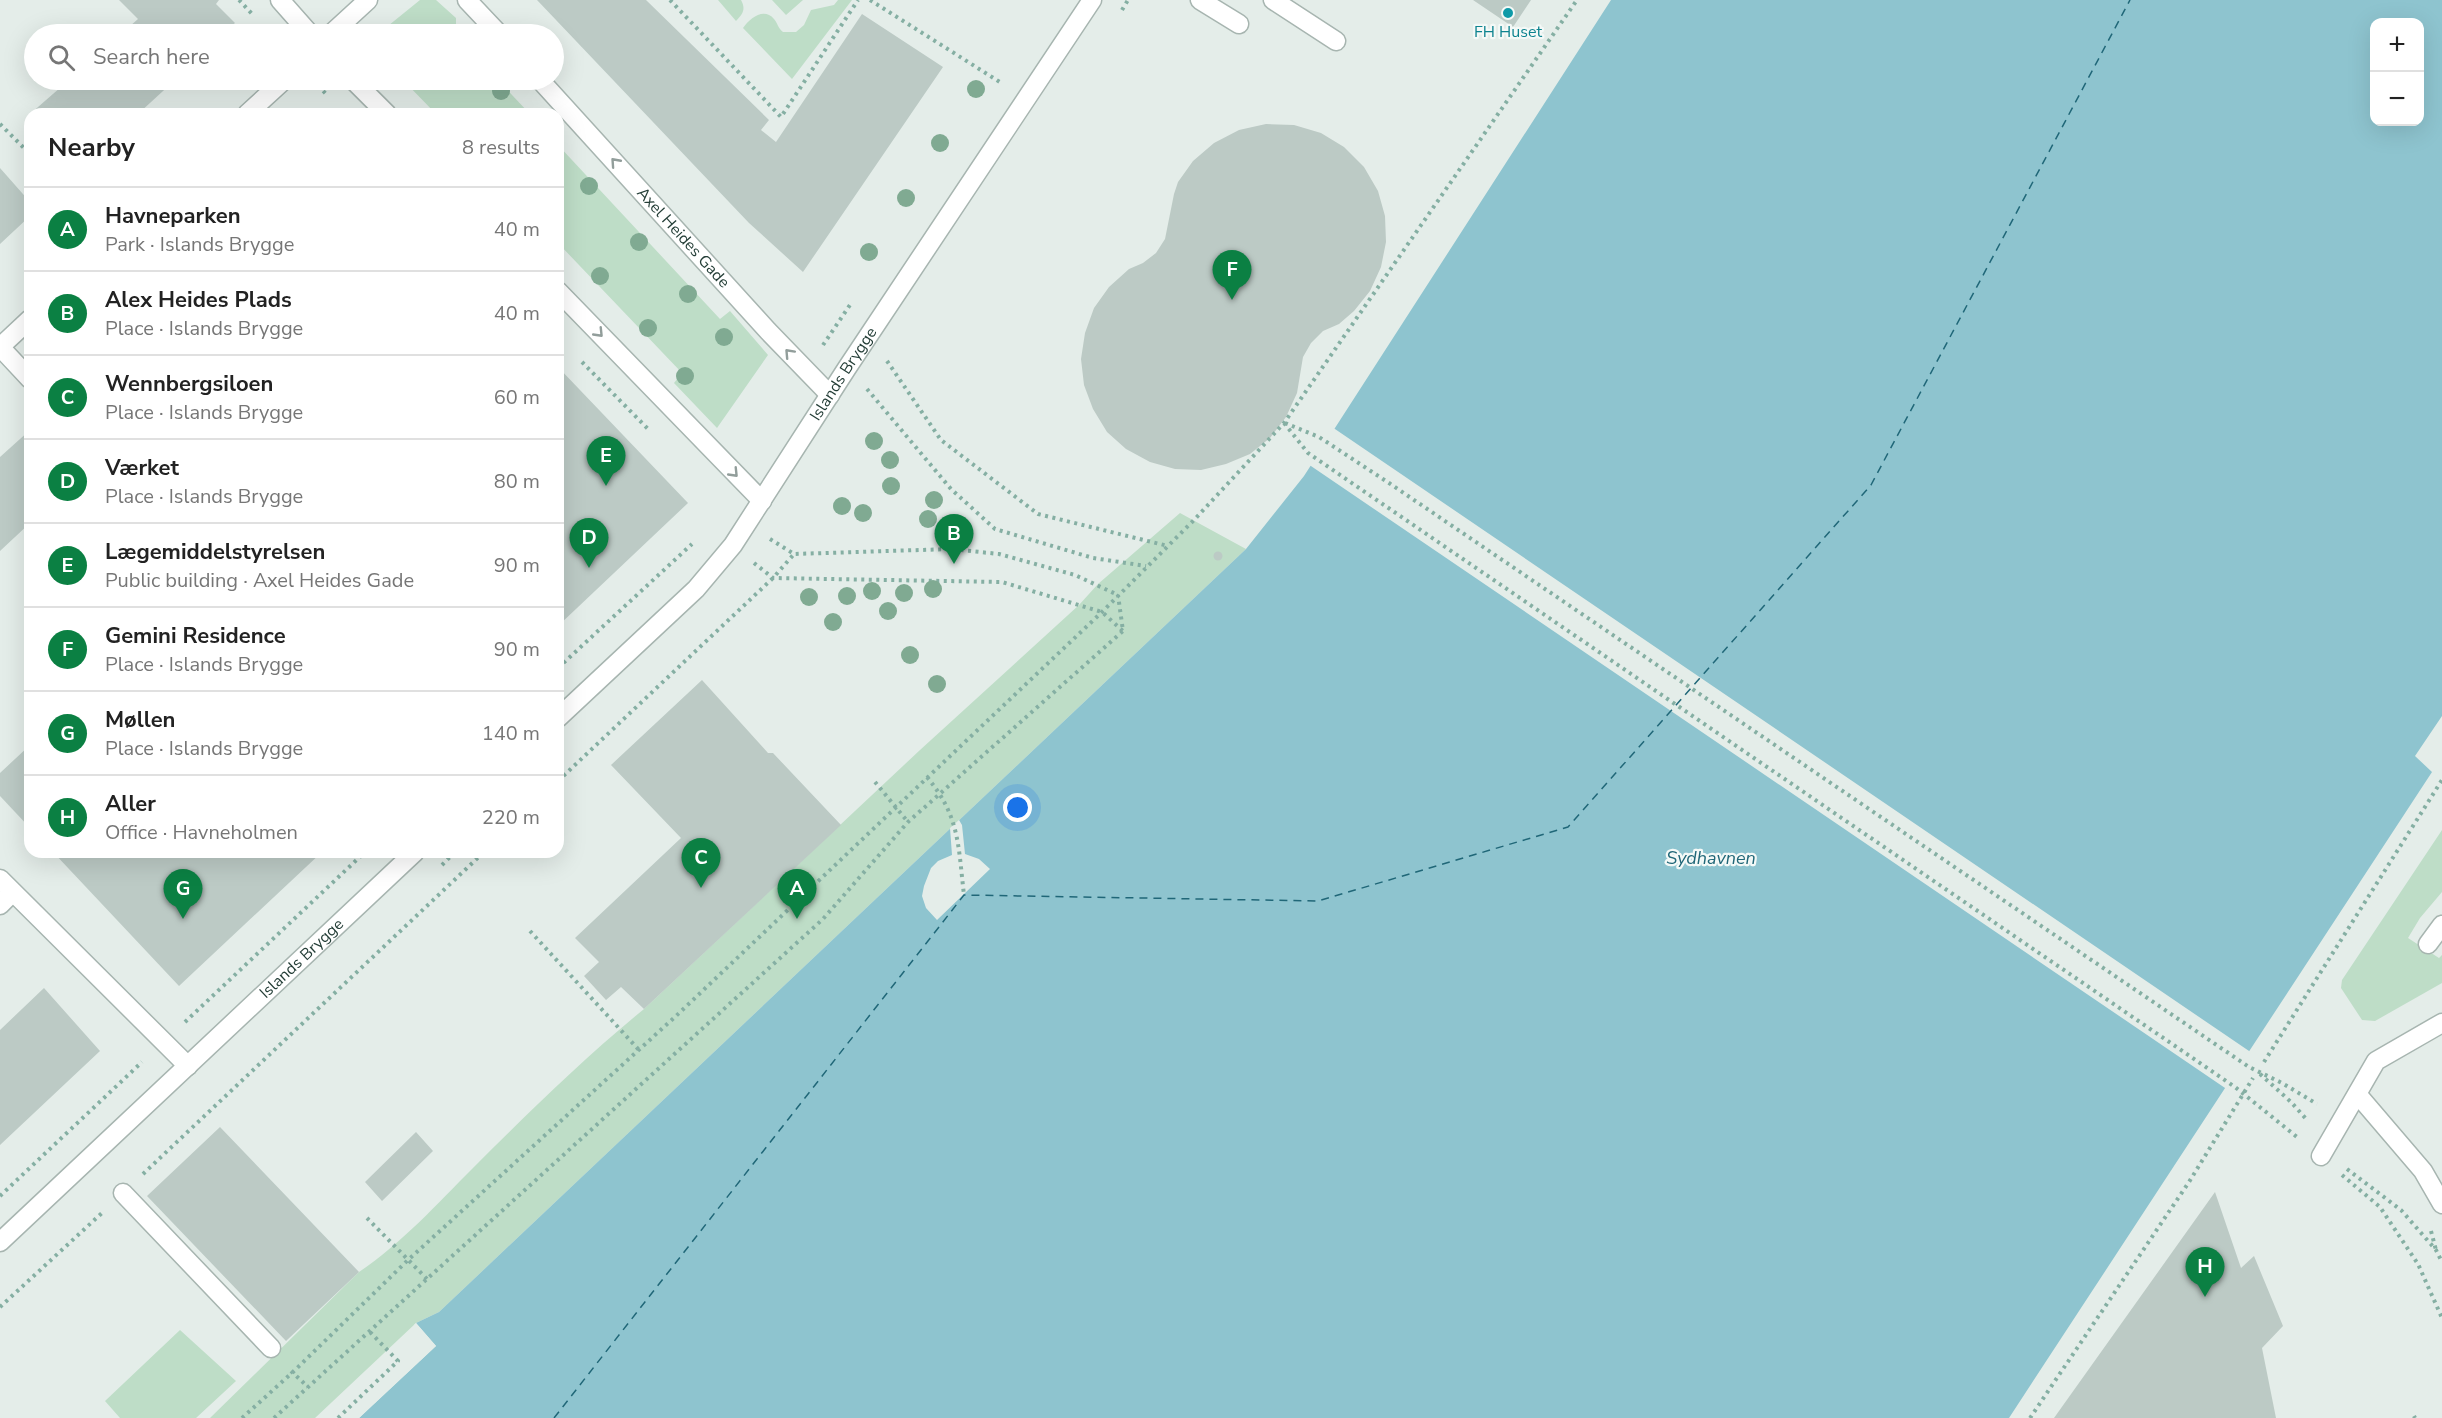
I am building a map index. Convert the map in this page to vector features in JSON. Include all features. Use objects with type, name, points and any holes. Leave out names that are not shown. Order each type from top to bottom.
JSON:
[{"type":"street","points":[[280,0],[301,24]]},
{"type":"street","points":[[343,24],[368,0]]},
{"type":"street","points":[[467,0],[490,24]]},
{"type":"street","name":"Islands Brygge","points":[[564,712],[696,589],[733,545],[868,336],[1092,0]]},
{"type":"street","points":[[1200,0],[1239,24]]},
{"type":"street","points":[[1273,0],[1336,41]]},
{"type":"street","points":[[254,108],[273,90]]},
{"type":"street","points":[[363,90],[381,108]]},
{"type":"street","name":"Axel Heides Gade","points":[[549,90],[760,322],[830,395]]},
{"type":"street","points":[[564,297],[762,501]]},
{"type":"street","points":[[24,325],[0,347],[24,373]]},
{"type":"street","name":"Islands Brygge","points":[[0,1242],[409,858]]},
{"type":"street","points":[[4,892],[188,1066]]},
{"type":"street","points":[[2428,944],[2442,925]]},
{"type":"street","points":[[2321,1156],[2376,1061],[2442,1023]]},
{"type":"street","points":[[2358,1095],[2423,1171],[2442,1204]]},
{"type":"street","points":[[123,1193],[271,1348]]},
{"type":"path","points":[[670,0],[781,117],[858,0]]},
{"type":"path","points":[[870,0],[1027,98]]},
{"type":"path","points":[[242,1418],[293,1372],[408,1260],[639,1050],[1102,612],[1284,423],[1577,0]]},
{"type":"path","points":[[0,124],[24,148]]},
{"type":"path","points":[[868,336],[941,440],[1038,514],[1168,546]]},
{"type":"path","points":[[847,368],[951,489],[995,529],[1093,558],[1147,566]]},
{"type":"path","points":[[1284,423],[1319,437],[2257,1072]]},
{"type":"path","points":[[1284,423],[1308,453],[2243,1093],[2380,1207],[2418,1264],[2442,1318]]},
{"type":"path","points":[[733,545],[773,578],[1002,582],[1102,612],[1124,632]]},
{"type":"path","points":[[564,776],[773,578],[794,554],[951,549],[999,555],[1075,575],[1118,595]]},
{"type":"path","points":[[1118,595],[1124,632]]},
{"type":"path","points":[[274,1418],[823,920],[908,822],[1124,632]]},
{"type":"path","points":[[927,777],[941,794],[955,823],[964,895]]},
{"type":"path","points":[[2264,1062],[2442,780]]},
{"type":"path","points":[[875,782],[908,822]]},
{"type":"path","points":[[0,1307],[478,858]]},
{"type":"path","points":[[530,931],[639,1050]]},
{"type":"path","points":[[2030,1418],[2189,1182],[2253,1078]]},
{"type":"path","points":[[368,1218],[427,1279]]},
{"type":"path","points":[[2436,1250],[2442,1262]]},
{"type":"path","points":[[338,1418],[398,1361],[369,1331]]},
{"type":"green space","points":[[420,0],[436,0],[456,18],[456,24],[390,24]]},
{"type":"green space","points":[[718,0],[741,0],[743,11],[736,21]]},
{"type":"green space","points":[[772,0],[803,0],[786,15]]},
{"type":"green space","points":[[838,0],[852,0],[792,79],[743,28],[757,15],[766,14],[774,19],[783,32],[796,32],[804,25],[811,10],[834,5]]},
{"type":"green space","points":[[413,90],[507,90],[524,108],[430,108]]},
{"type":"green space","points":[[564,151],[720,319],[730,311],[768,355],[717,428],[674,383],[682,373],[564,249]]},
{"type":"green space","points":[[1180,513],[1246,549],[439,1312],[416,1323],[315,1418],[210,1418],[359,1272],[419,1223],[557,1086],[644,1009],[920,750],[1079,605],[1098,584]]},
{"type":"green space","points":[[2442,830],[2442,892],[2420,918],[2408,938],[2439,958],[2442,955],[2442,983],[2375,1021],[2362,1020],[2341,988],[2342,980]]},
{"type":"green space","points":[[180,1330],[236,1381],[196,1418],[120,1418],[105,1401]]},
{"type":"water","name":"Sydhavnen","points":[[1611,0],[2442,0],[2442,716],[2415,756],[2432,772],[2009,1418],[359,1418],[436,1346],[416,1323],[439,1312],[1246,549],[1304,476]]},
{"type":"pier","points":[[1332,427],[2252,1053],[2228,1090],[1308,464]]},
{"type":"pier","points":[[959,820],[962,825],[965,854],[979,859],[990,869],[937,920],[926,908],[922,896],[924,886],[931,868],[938,861],[952,855],[950,828]]},
{"type":"pier","points":[[416,1323],[436,1346],[359,1418],[356,1418],[432,1346],[414,1325]]},
{"type":"building","points":[[119,0],[219,0],[216,4],[235,23],[132,24],[138,19]]},
{"type":"building","points":[[537,0],[646,0],[769,120],[761,130],[776,142],[862,14],[943,67],[803,272],[749,223],[564,28],[564,24],[560,24]]},
{"type":"building","name":"FH Huset","points":[[1473,0],[1531,0],[1513,27]]},
{"type":"building","points":[[58,90],[164,90],[145,108],[37,108]]},
{"type":"building","points":[[1266,124],[1294,125],[1321,133],[1344,147],[1364,167],[1378,191],[1385,216],[1386,242],[1381,267],[1370,291],[1354,311],[1339,324],[1323,331],[1311,343],[1303,357],[1297,393],[1286,417],[1270,438],[1250,454],[1226,464],[1201,470],[1175,469],[1150,462],[1126,449],[1107,432],[1093,409],[1084,385],[1081,359],[1085,333],[1094,308],[1109,287],[1129,269],[1143,263],[1156,253],[1165,239],[1178,182],[1193,161],[1214,143],[1239,130]]},
{"type":"building","points":[[0,168],[24,195],[24,222],[0,244]]},
{"type":"building","points":[[564,373],[688,503],[564,620]]},
{"type":"building","points":[[24,435],[24,529],[0,551],[0,457]]},
{"type":"building","points":[[1218,551],[1223,556],[1218,561],[1213,556]]},
{"type":"building","points":[[702,680],[768,753],[773,753],[841,825],[644,1009],[621,987],[606,1000],[584,976],[599,962],[575,938],[681,838],[611,765]]},
{"type":"building","points":[[24,751],[24,822],[0,796],[0,773]]},
{"type":"building","points":[[59,858],[316,858],[179,986]]},
{"type":"building","points":[[44,988],[100,1051],[0,1145],[0,1030]]},
{"type":"building","points":[[220,1127],[359,1272],[286,1341],[147,1196]]},
{"type":"building","points":[[416,1132],[433,1151],[382,1201],[365,1182]]},
{"type":"building","points":[[2215,1192],[2241,1268],[2254,1256],[2283,1326],[2262,1348],[2276,1418],[2054,1418]]},
{"type":"ferry route","points":[[554,1418],[964,895],[1318,901],[1568,827],[1871,485],[2130,0]]},
{"type":"place","name":"FH Huset","points":[[1508,13]]},
{"type":"place","name":"Gemini Residence","points":[[1232,300]]},
{"type":"place","name":"Lægemiddelstyrelsen","points":[[606,486]]},
{"type":"place","name":"Alex Heides Plads","points":[[954,564]]},
{"type":"place","name":"Værket","points":[[589,568]]},
{"type":"place","name":"Wennbergsiloen","points":[[701,888]]},
{"type":"place","name":"Møllen","points":[[183,919]]},
{"type":"place","name":"Havneparken","points":[[797,919]]},
{"type":"place","name":"Aller","points":[[2205,1297]]}]
